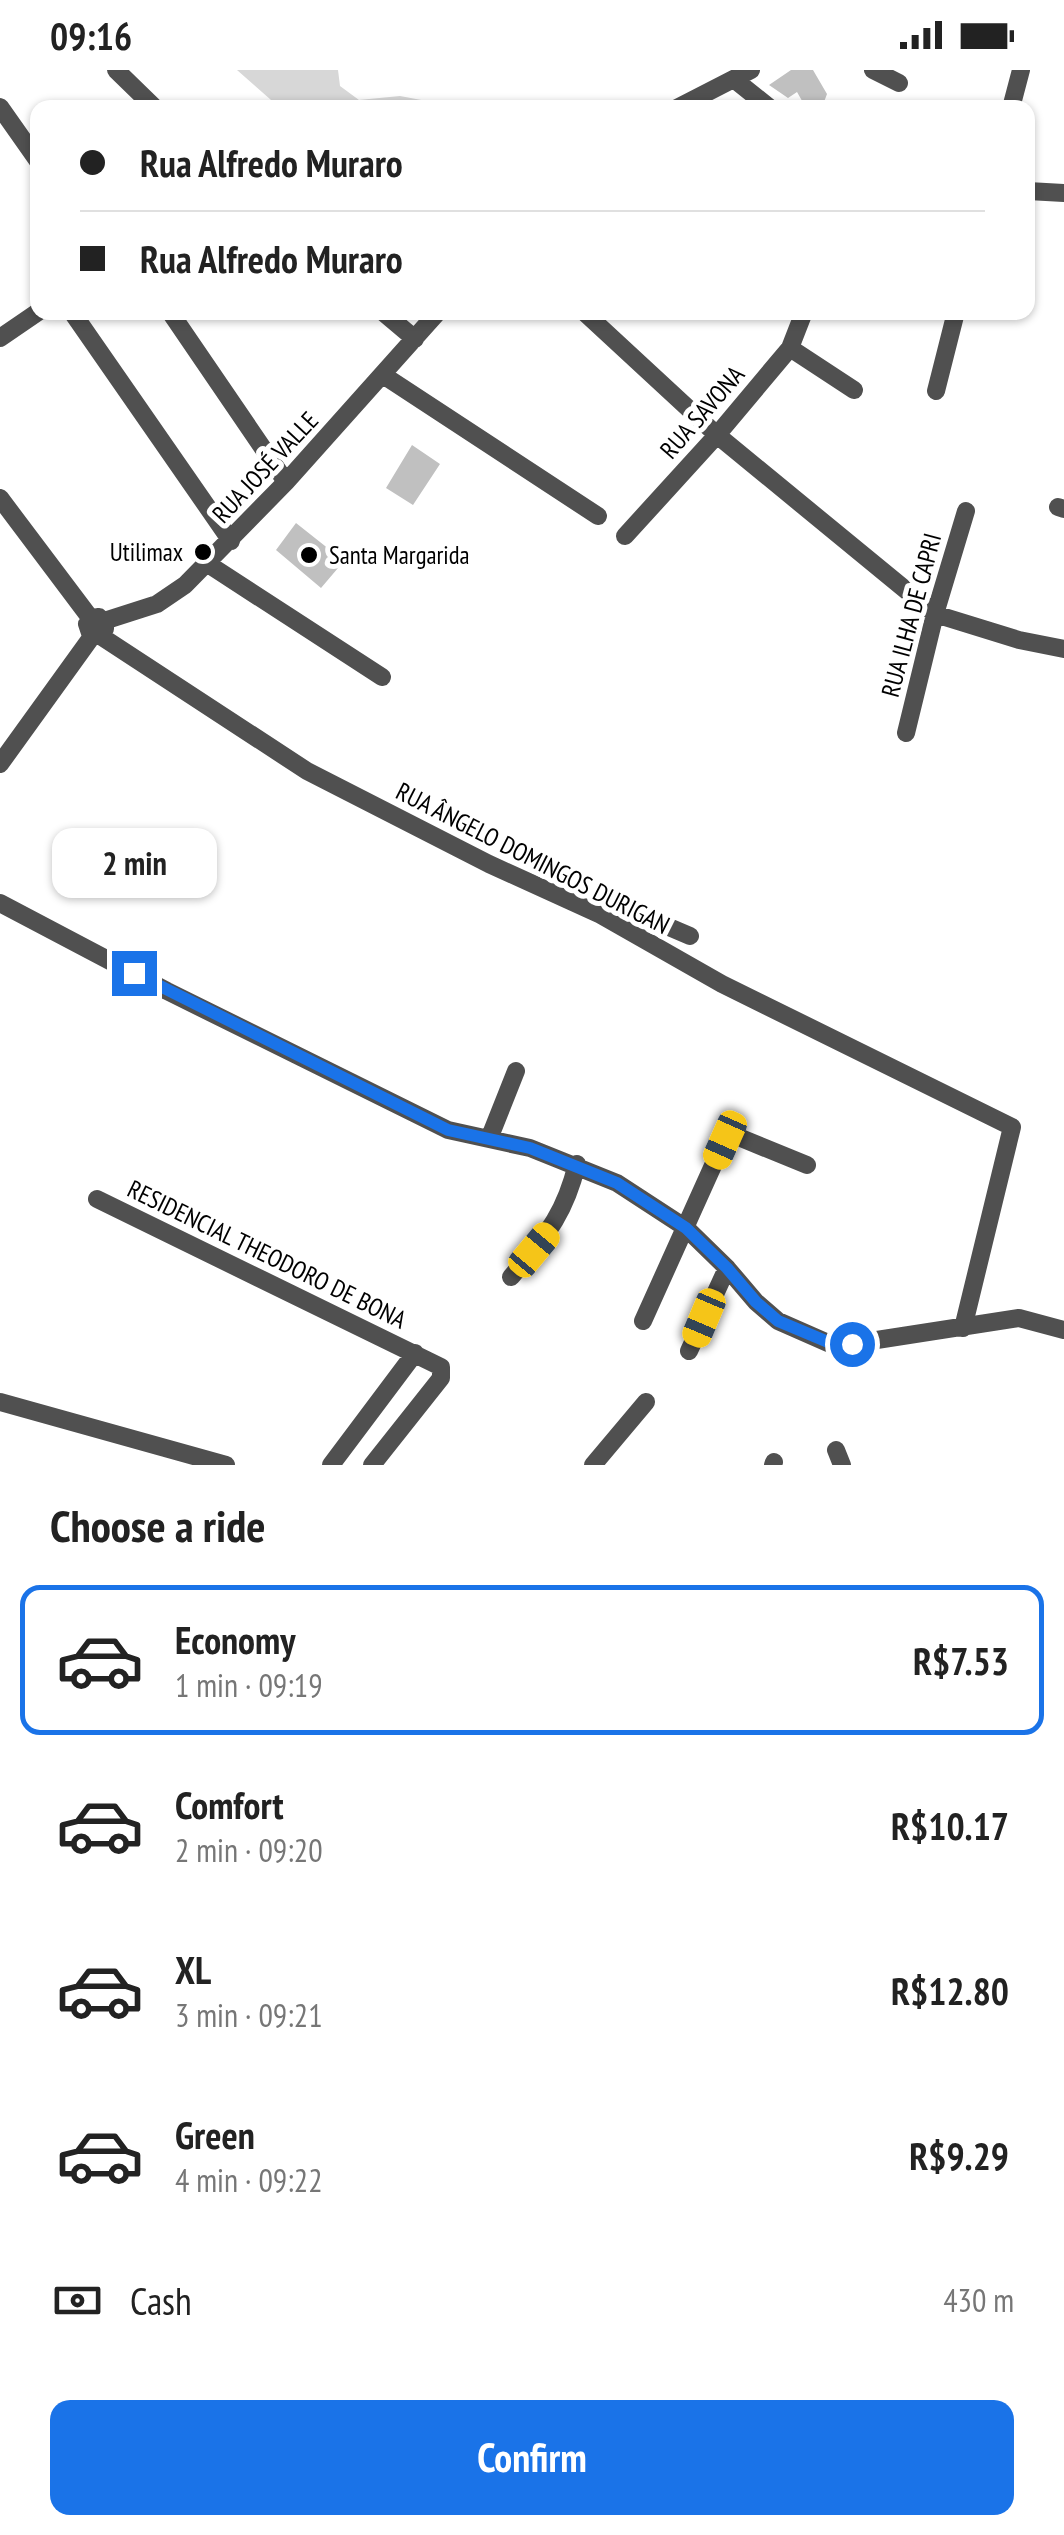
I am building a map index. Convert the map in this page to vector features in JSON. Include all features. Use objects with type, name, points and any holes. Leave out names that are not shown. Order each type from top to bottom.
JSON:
[{"type":"street","points":[[116,70],[147,100]]},
{"type":"street","points":[[694,100],[751,70]]},
{"type":"street","points":[[872,70],[899,83]]},
{"type":"street","points":[[1012,100],[1021,70]]},
{"type":"street","points":[[735,80],[760,100]]},
{"type":"street","points":[[0,107],[30,150]]},
{"type":"street","points":[[1035,191],[1064,193]]},
{"type":"street","points":[[0,338],[30,317]]},
{"type":"street","points":[[78,320],[231,541]]},
{"type":"street","points":[[175,320],[286,482]]},
{"type":"street","points":[[392,320],[415,338]]},
{"type":"street","name":"RUA JOSÉ VALLE","points":[[96,627],[157,604],[185,586],[286,482],[431,320]]},
{"type":"street","points":[[593,320],[717,435],[935,614],[1064,650]]},
{"type":"street","name":"RUA SAVONA","points":[[625,536],[790,348],[801,320]]},
{"type":"street","points":[[936,391],[954,320]]},
{"type":"street","points":[[790,348],[854,390]]},
{"type":"street","points":[[383,375],[598,516]]},
{"type":"street","name":"RUA ÂNGELO DOMINGOS DURIGAN","points":[[0,498],[96,627],[307,771],[489,864],[599,914],[722,984],[1012,1127],[963,1328]]},
{"type":"street","name":"RUA ILHA DE CAPRI","points":[[906,733],[935,614],[966,511]]},
{"type":"street","points":[[208,564],[382,676]]},
{"type":"street","points":[[0,764],[96,627]]},
{"type":"street","points":[[0,903],[448,1130],[530,1148],[577,1164],[641,1196],[686,1228],[778,1321],[828,1342],[852,1344],[1020,1318],[1064,1330]]},
{"type":"street","points":[[599,914],[622,907],[690,936]]},
{"type":"street","points":[[488,1139],[516,1071]]},
{"type":"street","points":[[643,1321],[725,1140],[736,1136],[806,1165]]},
{"type":"street","points":[[512,1277],[557,1222],[569,1197],[577,1164]]},
{"type":"street","name":"RESIDENCIAL THEODORO DE BONA","points":[[98,1199],[441,1367],[441,1378],[372,1465]]},
{"type":"street","points":[[690,1352],[727,1268]]},
{"type":"street","name":"RESIDENCIAL THEODORO DE BONA","points":[[330,1465],[415,1353]]},
{"type":"street","points":[[0,1402],[226,1465]]},
{"type":"street","points":[[593,1465],[646,1402]]},
{"type":"shaded area","points":[[237,70],[338,70],[340,86],[359,100],[271,100]]},
{"type":"shaded area","points":[[400,96],[421,100],[359,100]]},
{"type":"building","points":[[791,70],[813,70],[827,94],[825,100],[802,100],[797,92],[788,98],[769,85]]},
{"type":"building","points":[[412,445],[440,464],[413,505],[386,488]]},
{"type":"building","name":"Santa Margarida","points":[[296,523],[344,561],[321,588],[276,550]]},
{"type":"place","name":"Utilimax","points":[[203,552]]},
{"type":"place","name":"Santa Margarida","points":[[309,555]]},
{"type":"route","points":[[134,973],[448,1130],[530,1148],[617,1183],[686,1228],[778,1321],[828,1342],[852,1344]]}]
